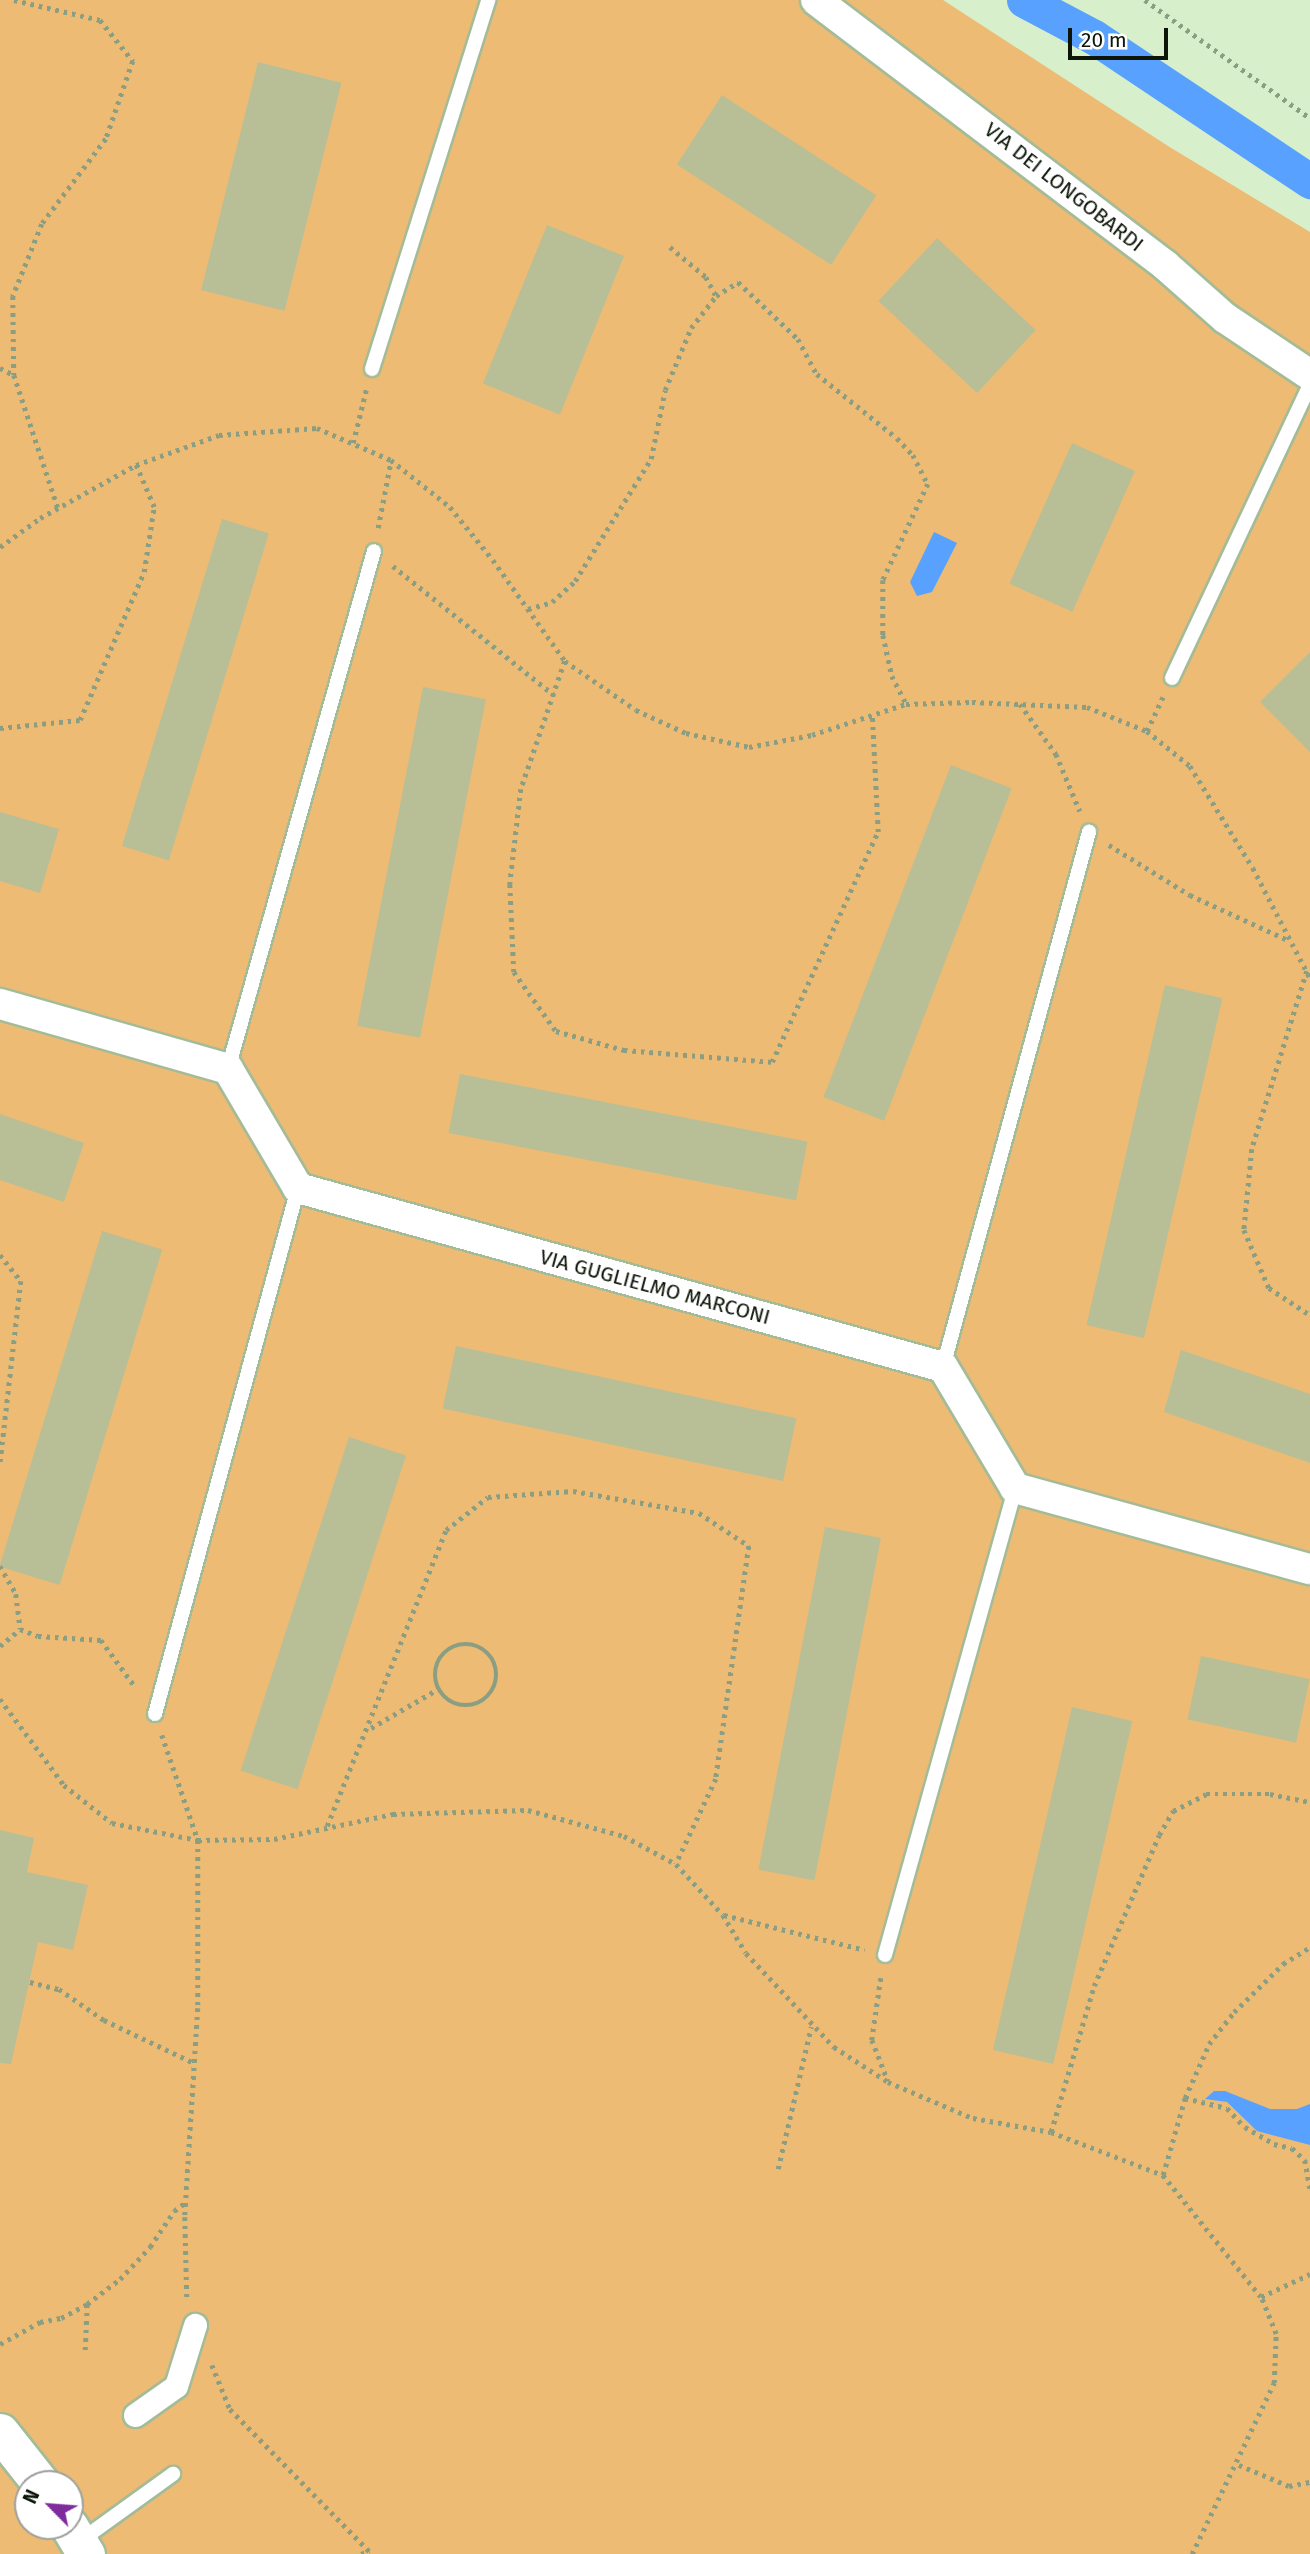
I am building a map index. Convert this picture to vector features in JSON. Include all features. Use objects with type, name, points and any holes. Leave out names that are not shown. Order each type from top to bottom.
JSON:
[{"type":"street","name":"VIA DEI LONGOBARDI","points":[[816,0],[1165,265],[1225,318],[1310,375]]},
{"type":"street","points":[[0,1004],[228,1069],[298,1188]]},
{"type":"street","name":"VIA GUGLIELMO MARCONI","points":[[298,1188],[943,1367]]},
{"type":"street","points":[[943,1367],[1015,1488],[1310,1569]]},
{"type":"street","points":[[135,2415],[176,2386],[195,2325]]},
{"type":"street","points":[[0,2432],[30,2470]]},
{"type":"lane","points":[[372,369],[488,0]]},
{"type":"lane","points":[[1172,678],[1310,384]]},
{"type":"lane","points":[[228,1069],[374,551]]},
{"type":"lane","points":[[943,1367],[1089,832]]},
{"type":"lane","points":[[155,1714],[298,1188]]},
{"type":"lane","points":[[885,1955],[1015,1488]]},
{"type":"lane","points":[[78,2541],[173,2474]]},
{"type":"path","points":[[14,0],[100,20],[133,61],[106,139],[41,224],[13,296],[14,375],[58,508]]},
{"type":"path","points":[[1145,0],[1310,118]]},
{"type":"path","points":[[670,247],[706,277],[716,296]]},
{"type":"path","points":[[528,609],[552,602],[575,581],[651,459],[665,390],[691,328],[716,296],[738,282],[798,339],[817,374],[897,438],[913,455],[928,484],[883,580],[883,635],[892,676],[906,704]]},
{"type":"path","points":[[0,368],[14,375]]},
{"type":"path","points":[[352,443],[372,369]]},
{"type":"path","points":[[0,547],[58,508],[136,466],[219,435],[317,428],[391,460],[450,507],[565,661],[636,710],[686,733],[749,747],[812,735],[906,704],[1087,707],[1147,731],[1190,766],[1253,868],[1310,978]]},
{"type":"path","points":[[391,460],[374,551],[554,695]]},
{"type":"path","points":[[0,728],[80,720],[144,572],[154,507],[136,466]]},
{"type":"path","points":[[565,661],[521,789],[510,884],[514,972],[556,1031],[624,1050],[703,1059],[772,1062],[878,832],[872,714]]},
{"type":"path","points":[[1147,731],[1172,678]]},
{"type":"path","points":[[1020,704],[1056,754],[1089,832],[1190,895],[1291,941]]},
{"type":"path","points":[[1307,971],[1252,1149],[1244,1230],[1269,1288],[1310,1315]]},
{"type":"path","points":[[0,1255],[21,1281],[0,1466]]},
{"type":"path","points":[[327,1826],[370,1728],[446,1530],[488,1497],[573,1491],[699,1513],[749,1546],[716,1779],[676,1864]]},
{"type":"path","points":[[0,1566],[16,1594],[20,1629]]},
{"type":"path","points":[[20,1629],[38,1636],[101,1640],[155,1714],[198,1840],[194,2063],[186,2202],[187,2306],[230,2409],[371,2553]]},
{"type":"path","points":[[0,1646],[20,1629]]},
{"type":"path","points":[[459,1644],[481,1648],[496,1668],[490,1694],[476,1704],[457,1705],[438,1689],[436,1666],[449,1648],[459,1644]]},
{"type":"path","points":[[370,1728],[438,1689]]},
{"type":"path","points":[[0,1699],[64,1785],[112,1823],[198,1840],[274,1839],[393,1814],[528,1810],[624,1836],[676,1864],[723,1915],[746,1953],[811,2027],[888,2082],[972,2118],[1051,2132],[1163,2175],[1261,2297],[1276,2333],[1275,2383],[1239,2465],[1212,2507],[1192,2554]]},
{"type":"path","points":[[1051,2132],[1094,1986],[1159,1835],[1173,1811],[1206,1794],[1270,1794],[1310,1802]]},
{"type":"path","points":[[723,1915],[885,1955],[872,2040],[888,2082]]},
{"type":"path","points":[[1163,2175],[1185,2098],[1209,2044],[1234,2012],[1283,1964],[1310,1947]]},
{"type":"path","points":[[30,1982],[59,1989],[115,2025],[194,2063]]},
{"type":"path","points":[[778,2169],[811,2027]]},
{"type":"path","points":[[1185,2098],[1227,2108],[1245,2127],[1274,2144],[1292,2148],[1306,2160],[1310,2189]]},
{"type":"path","points":[[0,2344],[40,2322],[61,2318],[87,2304],[120,2278],[150,2246],[174,2211],[186,2202]]},
{"type":"path","points":[[1261,2297],[1310,2274]]},
{"type":"path","points":[[85,2350],[87,2304]]},
{"type":"path","points":[[1239,2465],[1289,2486],[1310,2482]]},
{"type":"path","points":[[361,2554],[371,2553]]},
{"type":"shaded area","points":[[0,0],[943,0],[1168,146],[1310,232],[1310,2554],[0,2554]]},
{"type":"water","points":[[934,532],[957,543],[932,592],[917,596],[910,582]]},
{"type":"water","points":[[1214,2091],[1225,2091],[1270,2109],[1297,2109],[1310,2104],[1310,2145],[1257,2131],[1227,2102],[1205,2099]]},
{"type":"building","points":[[258,62],[341,83],[285,311],[201,290]]},
{"type":"building","points":[[722,95],[876,195],[831,265],[677,165]]},
{"type":"building","points":[[547,225],[624,256],[560,415],[483,384]]},
{"type":"building","points":[[937,238],[1036,330],[977,393],[878,301]]},
{"type":"building","points":[[1072,443],[1135,471],[1072,612],[1009,584]]},
{"type":"building","points":[[222,519],[269,533],[169,860],[122,846]]},
{"type":"building","points":[[1310,652],[1310,752],[1260,702]]},
{"type":"building","points":[[423,687],[486,699],[420,1038],[357,1026]]},
{"type":"building","points":[[951,765],[1012,788],[884,1121],[823,1097]]},
{"type":"building","points":[[0,812],[59,829],[40,893],[0,881]]},
{"type":"building","points":[[1165,985],[1222,998],[1144,1338],[1086,1325]]},
{"type":"building","points":[[460,1074],[807,1142],[796,1200],[449,1133]]},
{"type":"building","points":[[0,1114],[84,1143],[64,1202],[0,1180]]},
{"type":"building","points":[[102,1231],[162,1249],[60,1585],[0,1567],[0,1565]]},
{"type":"building","points":[[456,1346],[796,1418],[783,1481],[443,1409]]},
{"type":"building","points":[[1181,1350],[1310,1394],[1310,1463],[1164,1412]]},
{"type":"building","points":[[349,1437],[406,1456],[298,1789],[241,1771]]},
{"type":"building","points":[[825,1527],[881,1538],[814,1880],[758,1870]]},
{"type":"building","points":[[1201,1656],[1310,1679],[1296,1743],[1187,1720]]},
{"type":"building","points":[[1072,1707],[1132,1721],[1053,2064],[993,2050]]},
{"type":"building","points":[[0,1830],[34,1838],[27,1872],[88,1885],[73,1950],[38,1942],[11,2064],[0,2063]]},
{"type":"waterway","points":[[1024,0],[1094,37],[1310,181]]}]
